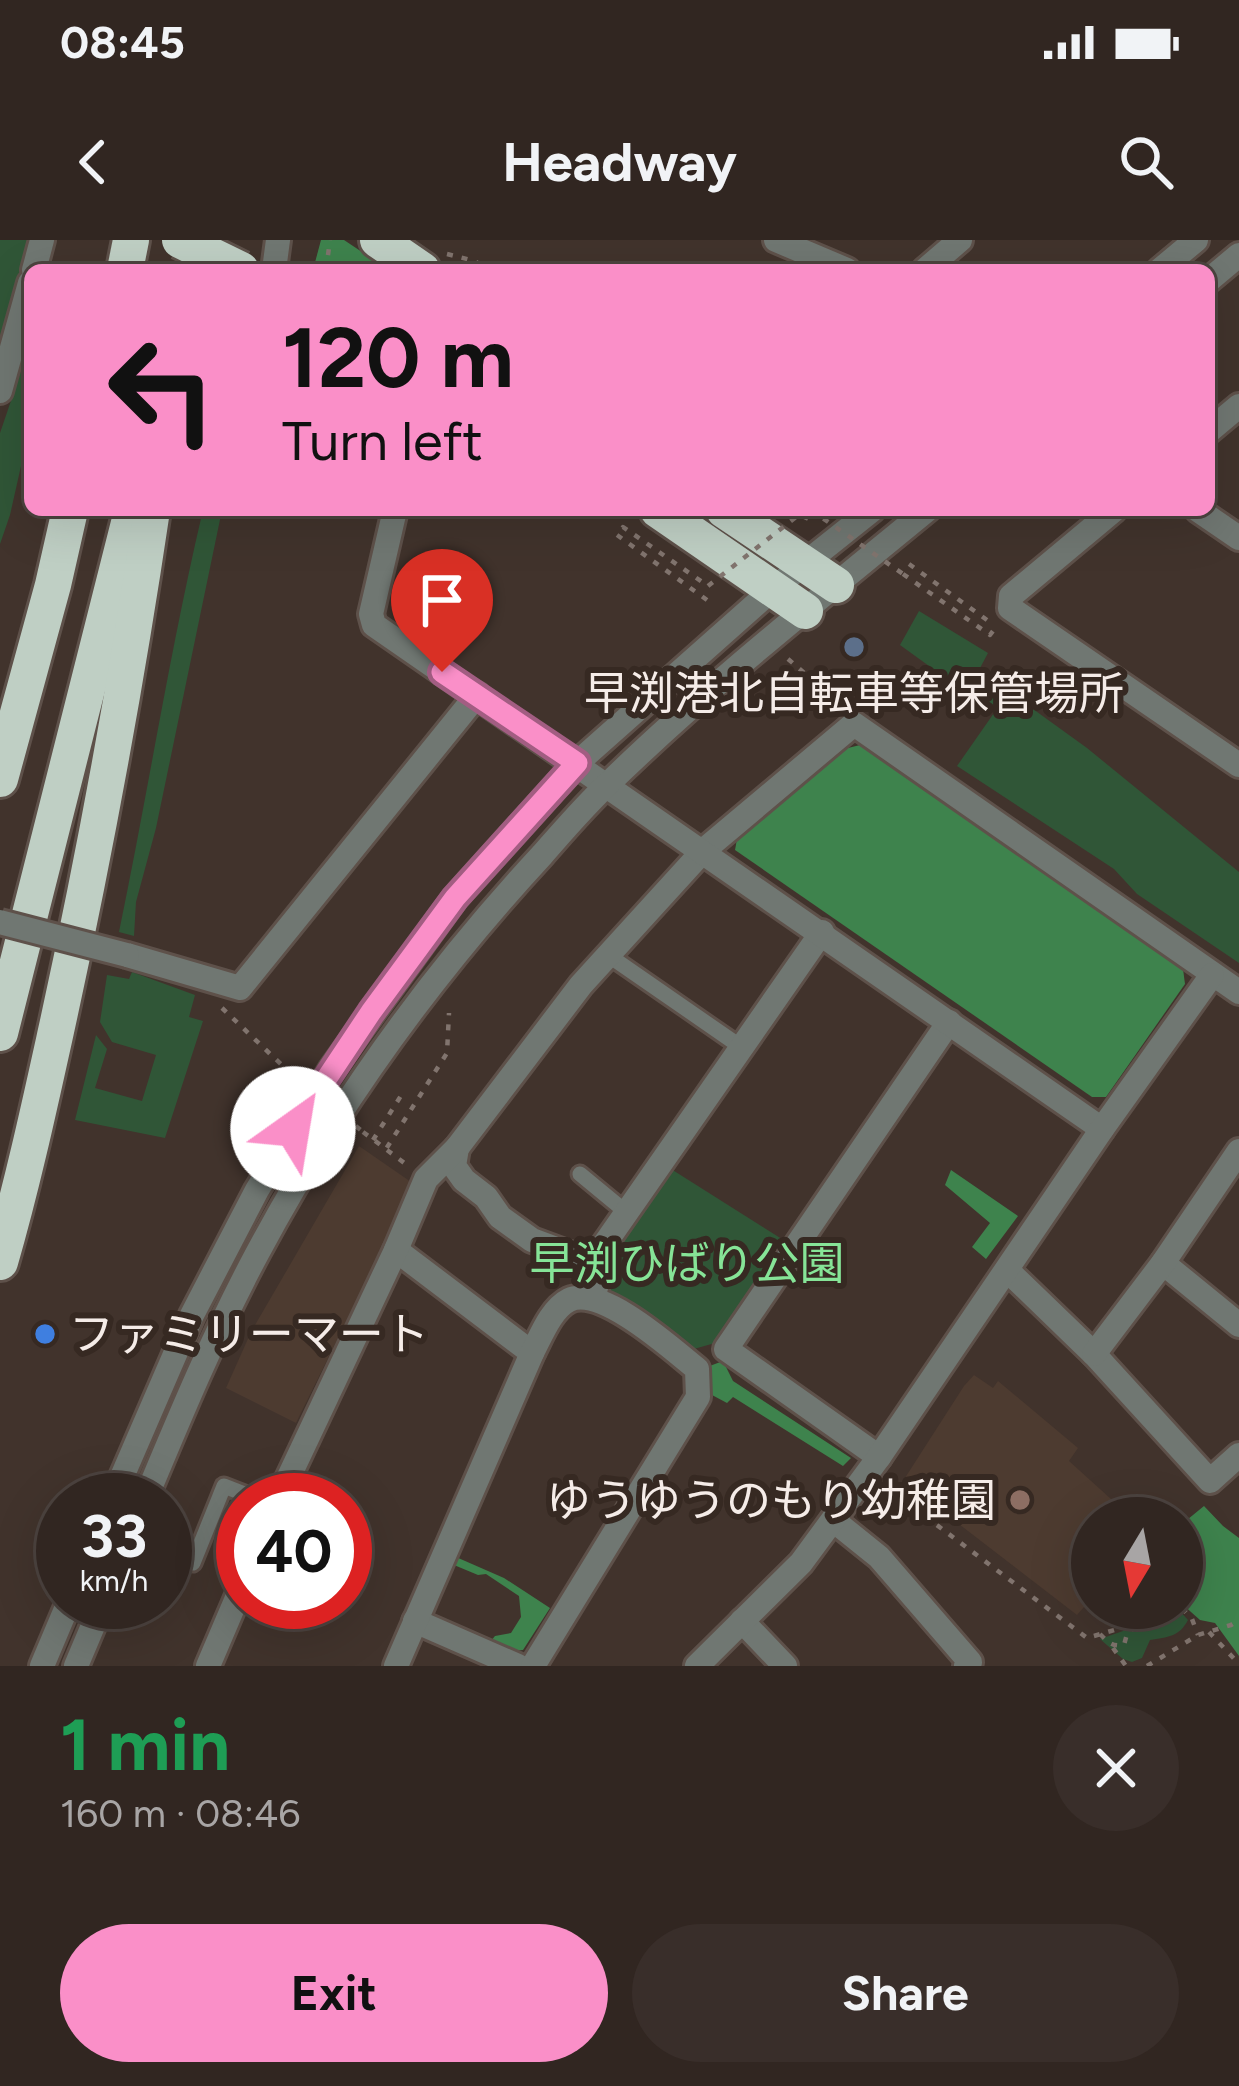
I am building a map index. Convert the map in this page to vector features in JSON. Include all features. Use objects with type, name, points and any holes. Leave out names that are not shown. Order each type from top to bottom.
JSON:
[{"type":"highway","points":[[180,240],[229,264]]},
{"type":"highway","points":[[378,240],[432,262]]},
{"type":"highway","points":[[0,779],[69,516]]},
{"type":"highway","points":[[0,1033],[130,516]]},
{"type":"highway","points":[[0,1262],[82,913],[151,516]]},
{"type":"highway","points":[[667,516],[805,611]]},
{"type":"highway","points":[[733,516],[822,574]]},
{"type":"highway","points":[[0,735],[53,585]]},
{"type":"street","points":[[776,240],[833,264]]},
{"type":"street","points":[[932,264],[959,240]]},
{"type":"street","points":[[1167,264],[1196,240]]},
{"type":"street","points":[[1215,275],[1239,255]]},
{"type":"street","points":[[0,392],[24,306]]},
{"type":"street","points":[[1215,426],[1239,406]]},
{"type":"street","points":[[394,516],[371,614],[374,626],[1102,1129]]},
{"type":"street","points":[[157,1473],[191,1390],[267,1236],[335,1121],[422,995],[607,784],[805,611],[822,574],[867,516]]},
{"type":"street","points":[[124,1473],[234,1231],[293,1129],[455,898],[577,763],[773,589],[822,574],[917,516]]},
{"type":"street","points":[[1107,516],[1012,596],[1010,608],[1239,765]]},
{"type":"street","points":[[1207,516],[1239,538]]},
{"type":"street","points":[[0,922],[240,988],[477,695]]},
{"type":"street","points":[[291,1473],[426,1179],[458,1148],[581,985],[703,851],[854,724],[1239,992]]},
{"type":"street","points":[[595,1300],[598,1252],[822,932]]},
{"type":"street","points":[[697,1666],[801,1563],[1212,975]]},
{"type":"street","points":[[727,1349],[949,1022]]},
{"type":"street","points":[[458,1148],[454,1166],[464,1180],[516,1229],[574,1256],[598,1252]]},
{"type":"street","points":[[1094,1354],[1238,1156]]},
{"type":"street","points":[[396,1250],[532,1353]]},
{"type":"street","points":[[1163,1263],[1239,1325]]},
{"type":"street","points":[[1007,1270],[1094,1354],[1210,1481],[1239,1455]]},
{"type":"street","points":[[396,1666],[532,1353],[555,1312],[566,1301],[583,1296],[634,1320],[698,1369],[698,1396],[533,1666]]},
{"type":"street","points":[[685,1359],[727,1349],[873,1465]]},
{"type":"street","points":[[833,1520],[879,1557],[970,1662],[965,1666]]},
{"type":"street","points":[[415,1621],[518,1666]]},
{"type":"street","points":[[742,1621],[785,1666]]},
{"type":"street","points":[[42,1666],[58,1629]]},
{"type":"street","points":[[76,1666],[92,1629]]},
{"type":"street","points":[[208,1666],[224,1629]]},
{"type":"lane","points":[[608,955],[741,1047]]},
{"type":"lane","points":[[580,1174],[626,1213]]},
{"type":"lane","points":[[194,1563],[216,1507]]},
{"type":"path","points":[[432,262],[479,264]]},
{"type":"path","points":[[707,600],[617,536],[623,527],[708,586],[800,516],[813,523],[828,517]]},
{"type":"path","points":[[817,516],[990,635],[996,627],[909,564]]},
{"type":"path","points":[[790,661],[854,715],[854,724]]},
{"type":"path","points":[[240,988],[221,1010],[386,1149],[447,1053],[449,1013]]},
{"type":"path","points":[[373,1140],[404,1091]]},
{"type":"path","points":[[873,1465],[1087,1638],[1118,1629]]},
{"type":"path","points":[[1147,1666],[1198,1635],[1239,1620]]},
{"type":"path","points":[[1110,1644],[1124,1645],[1133,1629]]},
{"type":"path","points":[[1196,1629],[1198,1635]]},
{"type":"path","points":[[1208,1632],[1239,1664]]},
{"type":"path","points":[[1100,1634],[1126,1666]]},
{"type":"shaded area","points":[[359,1146],[414,1184],[296,1423],[226,1388],[251,1332]]},
{"type":"shaded area","name":"ゆうゆうのもり幼稚園","points":[[974,1375],[993,1388],[998,1381],[1078,1448],[1069,1461],[1109,1497],[1071,1497],[1071,1610],[903,1481]]},
{"type":"green space","points":[[0,240],[29,240],[16,307],[0,354]]},
{"type":"green space","points":[[321,240],[344,240],[380,264],[315,264]]},
{"type":"green space","points":[[24,363],[24,453],[0,544],[0,433]]},
{"type":"green space","points":[[202,516],[221,516],[156,828],[136,902],[134,936],[119,932]]},
{"type":"green space","points":[[919,611],[988,653],[979,670],[1087,748],[1239,872],[1239,963],[1137,894],[1114,869],[957,766],[994,713],[900,645]]},
{"type":"green space","points":[[860,745],[1183,969],[1185,984],[1106,1097],[1092,1097],[735,850],[737,839],[840,750]]},
{"type":"green space","points":[[132,972],[195,995],[189,1017],[203,1021],[165,1138],[75,1120],[96,1035],[107,1049],[95,1088],[142,1101],[156,1055],[112,1042],[100,1022],[107,975],[129,979]]},
{"type":"green space","name":"早渕ひばり公園","points":[[671,1169],[785,1241],[722,1341],[687,1351],[607,1297],[607,1255]]},
{"type":"green space","points":[[951,1170],[1018,1216],[986,1259],[972,1247],[990,1223],[945,1185]]},
{"type":"green space","points":[[723,1361],[733,1381],[851,1458],[843,1466],[733,1397],[727,1403],[712,1395],[707,1367]]},
{"type":"green space","points":[[1203,1507],[1239,1538],[1239,1656],[1215,1623],[1203,1621]]},
{"type":"green space","points":[[456,1557],[504,1578],[550,1608],[523,1650],[490,1642],[511,1633],[521,1617],[519,1596],[486,1574],[454,1565]]},
{"type":"green space","points":[[1182,1629],[1150,1640],[1142,1658],[1132,1662],[1100,1639],[1123,1631]]},
{"type":"place","name":"早渕港北自転車等保管場所","points":[[854,647]]},
{"type":"place","name":"ファミリーマート","points":[[45,1334]]},
{"type":"place","name":"ゆうゆうのもり幼稚園","points":[[1020,1500]]},
{"type":"route","points":[[293,1129],[455,898],[577,763],[442,672]]}]
